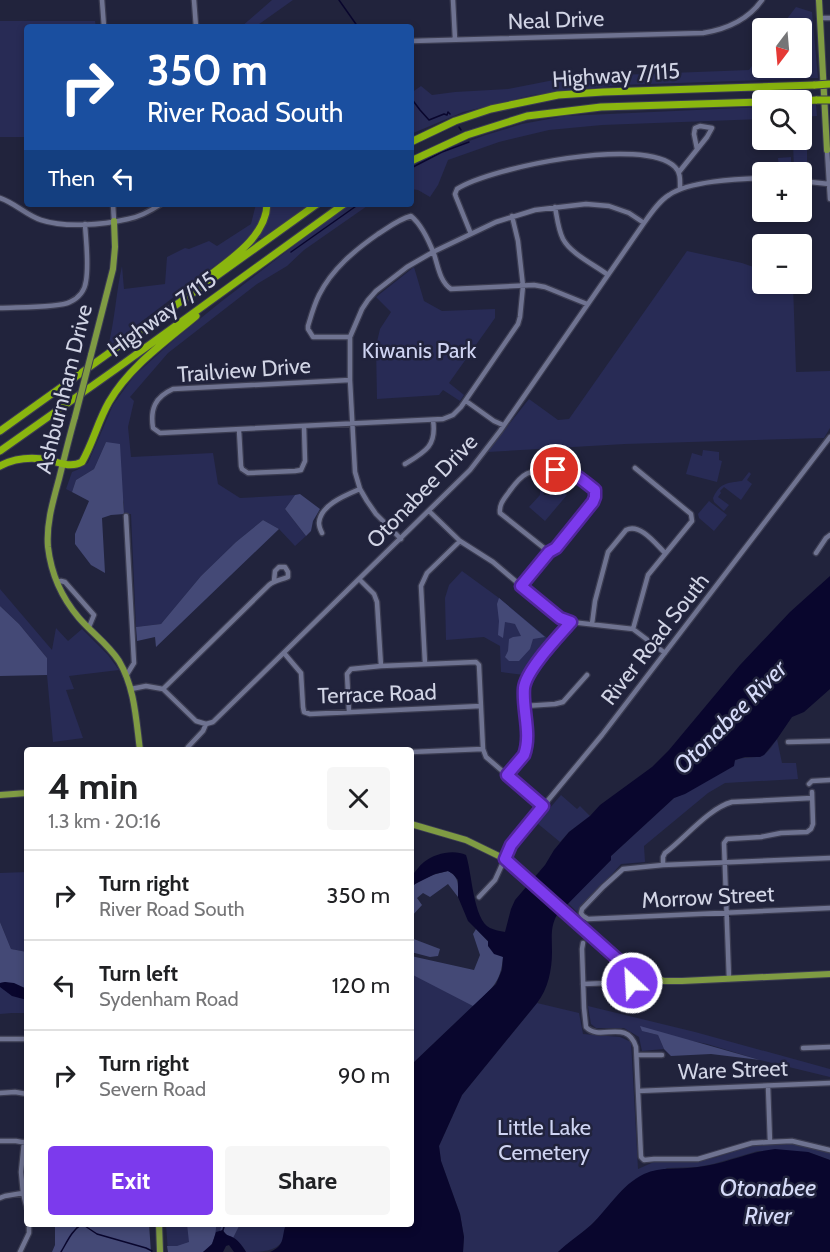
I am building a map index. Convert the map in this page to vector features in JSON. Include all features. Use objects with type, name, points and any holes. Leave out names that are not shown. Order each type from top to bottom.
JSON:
[{"type":"highway","name":"Highway 7/115","points":[[414,141],[491,109],[558,95],[830,84]]},
{"type":"highway","points":[[812,100],[830,100]]},
{"type":"highway","name":"Highway 7/115","points":[[414,160],[467,135],[527,116],[601,107],[752,102]]},
{"type":"highway","points":[[175,306],[182,297],[247,244],[262,225],[266,207]]},
{"type":"highway","name":"Highway 7/115","points":[[0,431],[313,207]]},
{"type":"highway","name":"Highway 7/115","points":[[0,451],[340,207]]},
{"type":"highway","points":[[0,466],[20,459],[36,458],[73,466],[82,462],[108,403],[117,389],[133,371],[250,272]]},
{"type":"main road","points":[[819,0],[828,150]]},
{"type":"main road","name":"Ashburnham Drive","points":[[114,221],[113,269],[48,526],[48,546],[57,582],[68,603],[113,653],[126,676],[131,689],[140,747]]},
{"type":"main road","points":[[0,795],[24,793]]},
{"type":"main road","points":[[414,825],[466,840],[505,859],[623,964],[649,977],[664,981],[830,974]]},
{"type":"main road","points":[[159,1227],[160,1252]]},
{"type":"street","points":[[102,0],[104,24]]},
{"type":"street","points":[[194,0],[196,24]]},
{"type":"street","points":[[453,0],[455,39]]},
{"type":"street","name":"Neal Drive","points":[[414,41],[703,33],[731,26],[757,8],[762,0]]},
{"type":"street","points":[[820,18],[830,18]]},
{"type":"street","points":[[679,172],[707,137],[712,128],[700,126],[695,128],[697,149]]},
{"type":"street","points":[[828,150],[830,199]]},
{"type":"street","points":[[471,234],[455,194],[457,189],[516,168],[554,160],[612,154],[649,155],[667,161],[676,167],[679,172],[680,189]]},
{"type":"street","name":"Otonabee Drive","points":[[188,747],[203,731],[206,724],[213,722],[470,470],[504,425],[644,223],[665,198],[680,189],[752,179]]},
{"type":"street","points":[[812,182],[829,184]]},
{"type":"street","points":[[0,198],[34,217],[59,224],[85,224],[129,219],[155,207]]},
{"type":"street","points":[[401,539],[376,514],[360,489],[355,472],[350,337],[368,300],[407,267],[433,252],[512,216],[535,210],[586,204],[609,206],[629,213],[644,223]]},
{"type":"street","name":"Ashburnham Drive","points":[[113,207],[114,221]]},
{"type":"street","points":[[555,207],[564,242],[608,274]]},
{"type":"street","points":[[350,337],[313,337],[308,326],[320,294],[333,273],[365,243],[401,219],[411,216],[418,222],[433,252],[443,281],[451,289],[534,285],[545,287],[587,304]]},
{"type":"street","points":[[405,464],[427,450],[433,437],[433,420],[453,415],[466,401],[518,324],[523,286],[518,241],[512,216]]},
{"type":"street","points":[[0,308],[70,303],[81,294],[86,283],[85,224]]},
{"type":"street","name":"Trailview Drive","points":[[350,380],[172,389],[156,401],[153,410],[153,428],[160,433],[433,420]]},
{"type":"street","points":[[466,401],[494,421],[504,425]]},
{"type":"street","points":[[239,430],[241,466],[248,474],[301,470],[305,460],[304,426]]},
{"type":"street","name":"River Road South","points":[[479,897],[495,880],[511,845],[602,735],[830,437]]},
{"type":"street","points":[[633,629],[648,574],[692,521],[691,514],[635,468]]},
{"type":"street","points":[[521,586],[549,552],[556,548],[595,497],[595,490],[572,472],[563,469],[531,471],[524,474],[499,508],[500,513],[549,552]]},
{"type":"street","points":[[322,533],[319,525],[325,510],[340,498],[360,489]]},
{"type":"street","points":[[429,511],[460,541],[493,562],[560,618],[571,622],[633,629],[665,653]]},
{"type":"street","points":[[126,516],[134,663],[126,676]]},
{"type":"street","points":[[592,624],[594,601],[608,552],[626,530],[630,527],[637,528],[665,553]]},
{"type":"street","points":[[816,553],[830,535]]},
{"type":"street","points":[[425,664],[421,586],[428,573],[460,541]]},
{"type":"street","points":[[359,579],[374,594],[377,602],[381,666]]},
{"type":"street","points":[[163,688],[274,581]]},
{"type":"street","name":"Ashburnham Drive","points":[[57,582],[65,582],[94,615],[90,627]]},
{"type":"street","points":[[507,775],[526,751],[524,688],[528,675],[571,622]]},
{"type":"street","name":"Terrace Road","points":[[284,653],[301,673],[304,712],[310,714],[481,706]]},
{"type":"street","points":[[349,712],[347,674],[351,669],[476,662],[479,666],[483,748],[486,757],[543,806]]},
{"type":"street","points":[[525,706],[563,702],[587,675]]},
{"type":"street","points":[[131,689],[146,686],[163,688],[196,721],[206,724]]},
{"type":"street","points":[[788,742],[830,741]]},
{"type":"street","points":[[414,752],[483,748]]},
{"type":"street","points":[[808,784],[812,781],[830,780]]},
{"type":"street","points":[[729,979],[724,843],[727,839],[807,832],[813,824],[812,792]]},
{"type":"street","points":[[812,798],[726,804],[711,813],[665,853],[663,865],[830,858]]},
{"type":"street","name":"Morrow Street","points":[[663,865],[627,868],[619,871],[582,909],[583,916],[588,919],[830,908]]},
{"type":"street","points":[[583,943],[585,1022],[588,1030],[627,1034],[635,1043],[640,1157],[644,1160],[698,1159],[752,1143],[792,1141],[830,1150]]},
{"type":"street","points":[[632,983],[638,973]]},
{"type":"street","points":[[583,984],[664,981]]},
{"type":"street","points":[[0,1040],[24,1039]]},
{"type":"street","points":[[802,1048],[830,1047]]},
{"type":"street","points":[[637,1056],[662,1055]]},
{"type":"street","name":"Ware Street","points":[[638,1090],[830,1083]]},
{"type":"street","points":[[768,1086],[770,1142]]},
{"type":"street","points":[[0,1093],[24,1094]]},
{"type":"street","points":[[0,1141],[24,1142]]},
{"type":"street","points":[[24,1154],[21,1172],[24,1197]]},
{"type":"street","points":[[0,1198],[23,1193]]},
{"type":"street","points":[[20,1252],[29,1233],[29,1227]]},
{"type":"green space","points":[[272,0],[293,0],[259,24],[244,24]]},
{"type":"green space","points":[[796,7],[812,12],[818,78],[619,85],[533,95],[463,112],[414,133],[414,91],[421,86],[432,95],[508,89],[559,79],[592,76],[749,70],[752,66],[752,78],[812,78],[812,18],[788,18]]},
{"type":"green space","points":[[0,21],[95,21],[96,24],[24,24],[24,137],[0,137]]},
{"type":"green space","points":[[812,105],[816,105],[817,116],[812,116]]},
{"type":"green space","points":[[752,107],[752,119],[602,125],[549,130],[499,142],[448,160],[438,185],[430,197],[414,189],[414,164],[441,151],[522,124],[565,116]]},
{"type":"green space","points":[[793,150],[807,150],[807,162],[794,162]]},
{"type":"green space","points":[[791,157],[791,162],[778,162],[778,158]]},
{"type":"green space","points":[[255,207],[262,207],[253,232],[241,246],[108,347],[122,266],[124,289],[165,284],[167,257],[185,248],[189,249],[209,241],[217,246],[251,224]]},
{"type":"green space","points":[[269,207],[307,207],[262,238],[258,238],[267,218]]},
{"type":"green space","points":[[347,207],[366,207],[304,250],[287,266],[257,284],[168,353],[130,397],[134,401],[128,427],[131,457],[213,453],[218,484],[240,498],[295,495],[285,509],[306,536],[295,546],[279,529],[263,520],[201,576],[161,624],[136,627],[131,514],[124,514],[124,503],[106,442],[94,469],[76,480],[72,492],[66,489],[72,472],[88,463],[113,405],[134,376],[222,301]]},
{"type":"green space","points":[[687,251],[752,266],[752,294],[793,294],[796,372],[830,371],[830,428],[824,438],[625,444],[487,452],[529,399],[558,420],[569,419]]},
{"type":"green space","name":"Kiwanis Park","points":[[414,267],[424,301],[442,311],[495,309],[495,318],[449,383],[464,395],[460,401],[443,390],[439,395],[377,399],[376,346],[380,329],[391,312],[376,297]]},
{"type":"green space","points":[[703,450],[719,452],[719,460],[722,461],[717,482],[686,474],[692,453],[702,456]]},
{"type":"green space","points":[[543,472],[544,495],[564,493],[567,495],[545,521],[529,507],[540,495],[540,473]]},
{"type":"green space","points":[[749,472],[751,474],[747,480],[752,484],[741,500],[724,487],[720,491],[718,497],[729,505],[724,511],[714,502],[713,498],[718,489],[732,482],[742,481]]},
{"type":"green space","points":[[709,501],[727,515],[714,531],[699,518],[698,514]]},
{"type":"green space","points":[[462,571],[552,642],[524,675],[501,672],[500,646],[484,637],[446,640],[445,598],[449,585]]},
{"type":"green space","points":[[0,589],[52,650],[56,628],[68,641],[82,629],[108,655],[119,670],[69,676],[74,689],[66,690],[83,738],[53,742],[47,658],[19,624],[0,606]]},
{"type":"green space","points":[[777,739],[782,763],[796,763],[798,779],[725,783],[708,793],[644,846],[645,862],[621,864],[578,913],[568,903],[611,860],[611,856],[674,798],[734,761],[764,755]]},
{"type":"green space","points":[[561,795],[577,809],[580,806],[590,816],[560,842],[537,823]]},
{"type":"green space","points":[[24,872],[24,951],[11,949],[0,922],[0,873]]},
{"type":"green space","points":[[24,964],[24,1013],[0,1014],[0,965]]},
{"type":"green space","points":[[414,968],[492,988],[414,1062]]},
{"type":"green space","name":"Little Lake Cemetery","points":[[537,1003],[579,1013],[583,1034],[620,1037],[631,1042],[638,1169],[656,1161],[714,1158],[752,1145],[786,1143],[809,1145],[830,1153],[830,1160],[808,1152],[758,1151],[697,1167],[667,1168],[602,1214],[558,1252],[463,1252],[464,1237],[460,1214],[441,1161],[439,1146],[462,1095]]},
{"type":"green space","points":[[588,1006],[830,1069],[830,1077],[707,1044],[642,1031],[658,1035],[664,1049],[642,1051],[639,1037],[624,1028],[596,1028],[591,1024]]},
{"type":"green space","points":[[166,1227],[285,1227],[284,1238],[273,1249],[246,1252],[243,1247],[225,1234],[203,1252],[168,1252]]},
{"type":"shaded area","points":[[106,442],[120,444],[124,514],[102,518],[105,573],[91,565],[75,544],[75,534],[89,501],[72,492],[76,480],[94,469]]},
{"type":"shaded area","points":[[300,494],[320,509],[313,521],[311,531],[306,536],[285,509],[295,495]]},
{"type":"shaded area","points":[[263,520],[279,529],[156,647],[155,637],[137,641],[136,627],[161,624],[201,576]]},
{"type":"shaded area","points":[[499,598],[545,637],[533,639],[530,649],[519,661],[509,661],[505,657],[509,639],[521,636],[515,624],[505,622],[503,638],[498,635],[497,604]]},
{"type":"shaded area","points":[[0,606],[19,624],[47,658],[47,675],[0,676]]},
{"type":"shaded area","points":[[448,871],[452,873],[458,886],[458,897],[448,884],[430,897],[423,893],[417,898],[422,905],[414,914],[414,886],[433,875]]},
{"type":"shaded area","points":[[0,922],[11,949],[24,951],[24,988],[5,982],[0,983]]},
{"type":"shaded area","points":[[476,929],[503,957],[497,979],[490,990],[473,1006],[414,976],[414,957],[474,970],[480,955],[473,934]]},
{"type":"shaded area","points":[[414,939],[440,949],[438,956],[430,957],[414,953]]},
{"type":"shaded area","points":[[640,1026],[760,1060],[711,1054],[671,1056],[664,1049],[658,1035],[642,1031]]},
{"type":"shaded area","points":[[55,1227],[149,1227],[151,1252],[52,1252],[55,1245]]},
{"type":"shaded area","points":[[187,1227],[216,1227],[212,1244],[203,1252],[168,1252],[167,1246],[189,1242]]},
{"type":"shaded area","points":[[221,1227],[238,1227],[233,1238],[225,1234],[223,1230],[220,1231]]},
{"type":"water","name":"Otonabee River","points":[[830,576],[830,689],[804,712],[792,717],[764,755],[735,760],[734,766],[674,798],[611,856],[611,860],[557,915],[552,928],[552,959],[544,992],[462,1095],[439,1146],[441,1161],[460,1214],[464,1237],[463,1252],[270,1252],[281,1243],[285,1227],[414,1227],[414,1062],[496,984],[502,970],[503,957],[494,954],[488,946],[488,941],[468,921],[458,897],[458,880],[453,874],[448,871],[435,874],[414,885],[414,873],[417,869],[428,859],[439,854],[456,852],[466,855],[480,916],[490,928],[505,932],[515,900],[569,832],[600,805],[652,767],[740,665],[790,612]]},
{"type":"water","points":[[0,983],[14,983],[24,988],[24,999],[12,996],[0,987]]},
{"type":"water","name":"Otonabee River","points":[[775,1149],[808,1152],[830,1160],[830,1252],[558,1252],[591,1225],[628,1184],[644,1174],[657,1170],[708,1165]]},
{"type":"water","points":[[223,1230],[238,1241],[246,1252],[234,1252],[229,1245],[223,1252],[203,1252],[212,1244],[216,1232]]},
{"type":"pier","points":[[533,875],[568,907],[561,915],[526,883]]},
{"type":"waterway","points":[[339,0],[356,24]]},
{"type":"waterway","points":[[414,102],[429,120],[447,115],[448,112],[450,114]]},
{"type":"waterway","points":[[414,166],[442,152],[469,142]]},
{"type":"waterway","points":[[291,252],[355,207]]},
{"type":"waterway","points":[[61,1252],[78,1227]]},
{"type":"waterway","points":[[86,1227],[97,1234],[152,1251]]},
{"type":"route","points":[[556,470],[563,469],[572,472],[595,490],[595,497],[556,548],[549,552],[521,586],[560,618],[571,622],[528,675],[524,688],[526,751],[507,775],[543,806],[511,845],[505,859],[623,964],[638,973],[632,983]]}]
